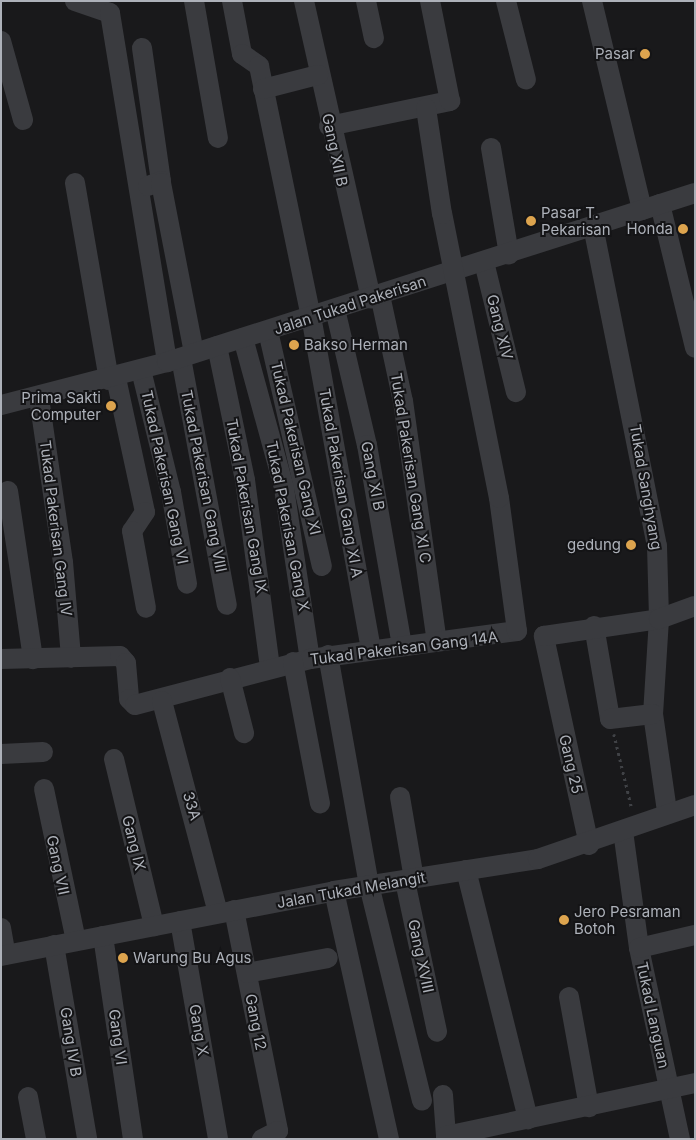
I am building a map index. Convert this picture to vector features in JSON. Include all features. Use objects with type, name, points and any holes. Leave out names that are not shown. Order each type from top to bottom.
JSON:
[{"type":"street","points":[[75,1],[110,13],[139,187],[181,358]]},
{"type":"street","points":[[194,1],[218,138]]},
{"type":"street","name":"Tukad Pakerisan Gang XI A","points":[[232,1],[240,50],[257,62],[263,89],[311,316],[371,650]]},
{"type":"street","name":"Gang XII B","points":[[304,1],[318,75],[359,257],[375,297]]},
{"type":"street","points":[[366,1],[374,38]]},
{"type":"street","points":[[329,126],[448,104],[451,97],[430,1]]},
{"type":"street","points":[[506,1],[526,80]]},
{"type":"street","points":[[592,1],[651,207],[695,348]]},
{"type":"street","points":[[1,41],[23,120]]},
{"type":"street","points":[[142,48],[161,183],[181,358]]},
{"type":"street","points":[[263,89],[318,75]]},
{"type":"street","points":[[426,108],[443,218],[454,272]]},
{"type":"street","points":[[491,148],[509,254]]},
{"type":"street","points":[[75,183],[112,379],[145,512],[132,531],[146,608]]},
{"type":"street","points":[[139,187],[161,183]]},
{"type":"street","name":"Jalan Tukad Pakerisan","points":[[1,405],[39,398],[112,379],[181,358],[454,272],[695,193]]},
{"type":"street","name":"Tukad Sanghyang","points":[[593,226],[648,487],[658,546],[659,619],[653,714],[667,811]]},
{"type":"street","name":"Gang XIV","points":[[484,262],[516,392]]},
{"type":"street","name":"Tukad Pakerisan Gang 14A","points":[[1,659],[120,656],[126,663],[132,703],[162,700],[270,666],[402,646],[512,635],[518,624],[475,366],[454,272]]},
{"type":"street","name":"Tukad Pakerisan Gang XI C","points":[[375,297],[403,402],[437,642]]},
{"type":"street","name":"Gang XI B","points":[[335,309],[367,445],[402,646]]},
{"type":"street","name":"Tukad Pakerisan Gang XI","points":[[268,331],[322,566]]},
{"type":"street","name":"Tukad Pakerisan Gang X","points":[[243,338],[284,488],[310,659]]},
{"type":"street","name":"Tukad Pakerisan Gang IX","points":[[217,346],[245,480],[270,666]]},
{"type":"street","name":"Tukad Pakerisan Gang VIII","points":[[181,358],[227,605]]},
{"type":"street","name":"Tukad Pakerisan Gang VI","points":[[141,370],[169,483],[187,584]]},
{"type":"street","name":"Tukad Pakerisan Gang IV","points":[[39,398],[63,562],[71,658]]},
{"type":"street","points":[[8,491],[33,658]]},
{"type":"street","points":[[653,714],[610,719],[594,626],[659,619],[695,606]]},
{"type":"street","name":"Gang 25","points":[[589,845],[552,682],[544,636],[594,626]]},
{"type":"street","points":[[310,659],[320,803]]},
{"type":"street","points":[[310,659],[369,885],[422,1101]]},
{"type":"street","points":[[230,678],[244,733]]},
{"type":"street","name":"33A","points":[[162,700],[226,912]]},
{"type":"street","points":[[1,754],[43,752]]},
{"type":"street","name":"Gang IX","points":[[114,759],[154,926]]},
{"type":"street","name":"Gang VII","points":[[44,789],[76,941]]},
{"type":"street","name":"Gang XVIII","points":[[400,797],[409,880],[437,1032]]},
{"type":"street","name":"Jalan Tukad Melangit","points":[[4,956],[334,891],[538,859],[589,845],[667,811],[695,805]]},
{"type":"street","name":"Tukad Languan","points":[[629,828],[639,948],[680,1139]]},
{"type":"street","points":[[466,870],[528,1119]]},
{"type":"street","points":[[334,891],[389,1139]]},
{"type":"street","name":"Gang 12","points":[[226,912],[246,973],[269,1136]]},
{"type":"street","name":"Gang X","points":[[180,921],[218,1139]]},
{"type":"street","points":[[1,928],[4,956]]},
{"type":"street","name":"Gang VI","points":[[103,936],[133,1139]]},
{"type":"street","points":[[639,948],[695,936]]},
{"type":"street","name":"Gang IV B","points":[[54,945],[87,1139]]},
{"type":"street","points":[[246,973],[328,958]]},
{"type":"street","points":[[569,997],[589,1107]]},
{"type":"street","points":[[443,1095],[446,1137],[498,1133],[528,1119],[695,1083]]},
{"type":"street","points":[[28,1097],[36,1139]]},
{"type":"path","points":[[610,719],[629,828]]},
{"type":"place","name":"Pasar","points":[[645,54]]},
{"type":"place","name":"Pasar T. Pekarisan","points":[[531,221]]},
{"type":"place","name":"Honda","points":[[683,229]]},
{"type":"place","name":"Bakso Herman","points":[[294,345]]},
{"type":"place","name":"Prima Sakti Computer","points":[[111,406]]},
{"type":"place","name":"gedung","points":[[631,545]]},
{"type":"place","name":"Jero Pesraman Botoh","points":[[564,920]]},
{"type":"place","name":"Warung Bu Agus","points":[[123,958]]}]
